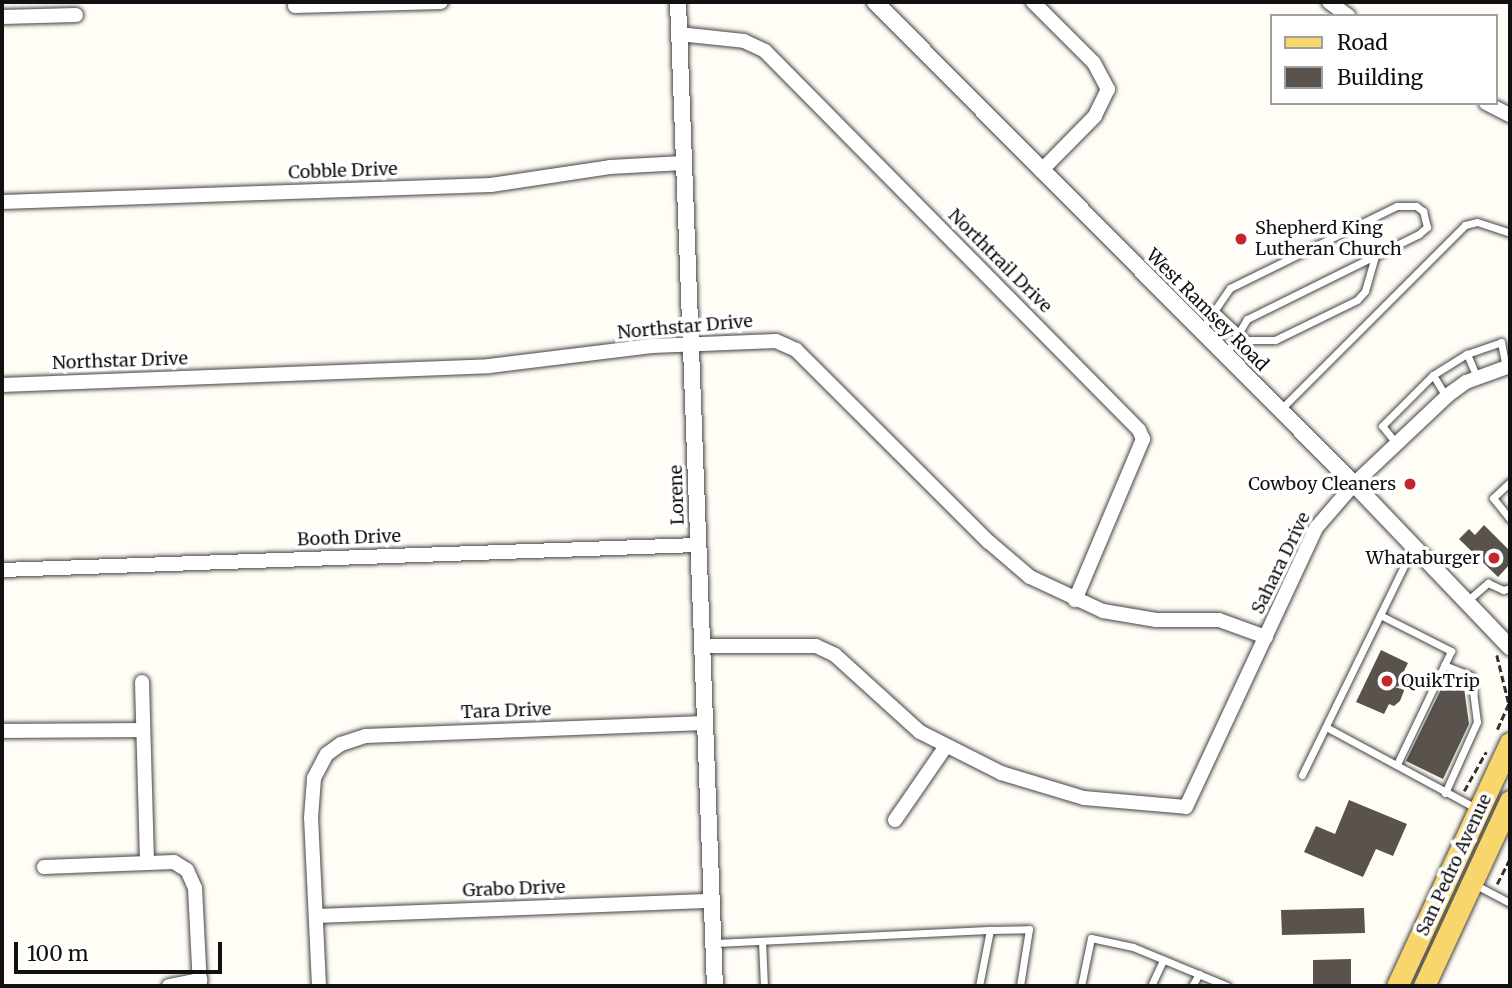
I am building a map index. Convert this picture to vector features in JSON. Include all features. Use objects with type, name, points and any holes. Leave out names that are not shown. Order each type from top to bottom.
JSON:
[{"type":"main road","name":"San Pedro Avenue","points":[[1401,978],[1510,743]]},
{"type":"main road","name":"San Pedro Avenue","points":[[1430,984],[1510,801]]},
{"type":"main road","points":[[1401,978],[1430,984]]},
{"type":"street","points":[[295,6],[441,2]]},
{"type":"street","name":"Lorene","points":[[678,2],[715,986]]},
{"type":"street","name":"West Ramsey Road","points":[[875,2],[1354,484],[1510,647]]},
{"type":"street","points":[[1033,2],[1101,71],[1108,89],[1095,116],[1041,171]]},
{"type":"street","points":[[1329,2],[1345,14]]},
{"type":"street","points":[[2,17],[76,15]]},
{"type":"street","name":"Northtrail Drive","points":[[679,34],[744,41],[765,51],[1139,430],[1143,439],[1075,600]]},
{"type":"street","points":[[1490,105],[1510,115]]},
{"type":"street","name":"Cobble Drive","points":[[2,202],[491,185],[610,167],[683,163]]},
{"type":"street","name":"Northstar Drive","points":[[2,385],[489,366],[691,345],[776,341],[796,350],[1012,564],[1075,600],[1129,617],[1219,620],[1266,637]]},
{"type":"street","name":"Sahara Drive","points":[[946,746],[1001,773],[1063,793],[1154,807],[1186,807],[1317,528],[1354,484],[1446,397],[1476,377],[1508,366]]},
{"type":"street","name":"Booth Drive","points":[[2,570],[698,544]]},
{"type":"street","points":[[701,646],[816,646],[835,654],[886,705],[946,746],[895,820]]},
{"type":"street","points":[[142,681],[147,863]]},
{"type":"street","name":"Tara Drive","points":[[317,916],[311,818],[319,765],[341,744],[366,736],[704,723]]},
{"type":"street","points":[[2,731],[143,730]]},
{"type":"street","points":[[44,867],[174,862],[187,870],[195,888],[200,983],[169,986]]},
{"type":"street","name":"Grabo Drive","points":[[317,916],[712,901]]},
{"type":"street","points":[[317,916],[319,986]]},
{"type":"lane","points":[[1201,330],[1230,288],[1397,206],[1416,206],[1423,211],[1427,227],[1375,256],[1247,319],[1226,355]]},
{"type":"lane","points":[[1280,410],[1465,225],[1477,222],[1510,233]]},
{"type":"lane","points":[[1214,310],[1239,334],[1254,342],[1275,340],[1357,300],[1365,291],[1375,256]]},
{"type":"lane","points":[[1396,443],[1382,426],[1433,375],[1467,354],[1501,342],[1508,366]]},
{"type":"lane","points":[[1467,354],[1476,377]]},
{"type":"lane","points":[[1433,375],[1446,397]]},
{"type":"lane","points":[[1510,482],[1493,498],[1510,519]]},
{"type":"lane","points":[[1302,775],[1414,546]]},
{"type":"lane","points":[[1466,602],[1488,583],[1503,590],[1510,588]]},
{"type":"lane","points":[[1380,615],[1451,651],[1422,722],[1398,764]]},
{"type":"lane","points":[[1444,665],[1471,676],[1475,709],[1445,793]]},
{"type":"lane","points":[[1466,705],[1475,709]]},
{"type":"lane","points":[[1326,727],[1479,810]]},
{"type":"lane","points":[[1472,883],[1510,903]]},
{"type":"lane","points":[[713,943],[1029,929],[1020,986]]},
{"type":"lane","points":[[979,986],[990,930]]},
{"type":"lane","points":[[1081,986],[1091,938],[1163,960],[1227,986]]},
{"type":"lane","points":[[762,941],[764,986]]},
{"type":"lane","points":[[1151,986],[1163,960]]},
{"type":"lane","points":[[1192,986],[1199,974]]},
{"type":"path","points":[[1492,894],[1510,859]]},
{"type":"building","name":"Whataburger","points":[[1484,525],[1510,551],[1510,564],[1498,577],[1459,539],[1469,529],[1475,535]]},
{"type":"building","name":"QuikTrip","points":[[1381,650],[1408,663],[1402,675],[1409,678],[1400,701],[1394,706],[1389,704],[1384,714],[1356,702]]},
{"type":"building","name":"QuikTrip","points":[[1446,679],[1464,688],[1469,724],[1443,779],[1406,761]]},
{"type":"building","points":[[1349,800],[1407,824],[1393,856],[1376,849],[1363,877],[1304,852],[1316,826],[1335,834]]},
{"type":"building","points":[[1364,908],[1365,933],[1282,935],[1281,910]]},
{"type":"building","points":[[1351,959],[1351,984],[1313,985],[1313,960]]},
{"type":"place","name":"Shepherd King Lutheran Church","points":[[1241,239]]},
{"type":"place","name":"Cowboy Cleaners","points":[[1410,484]]},
{"type":"place","name":"Whataburger","points":[[1494,558]]},
{"type":"place","name":"QuikTrip","points":[[1387,681]]}]
